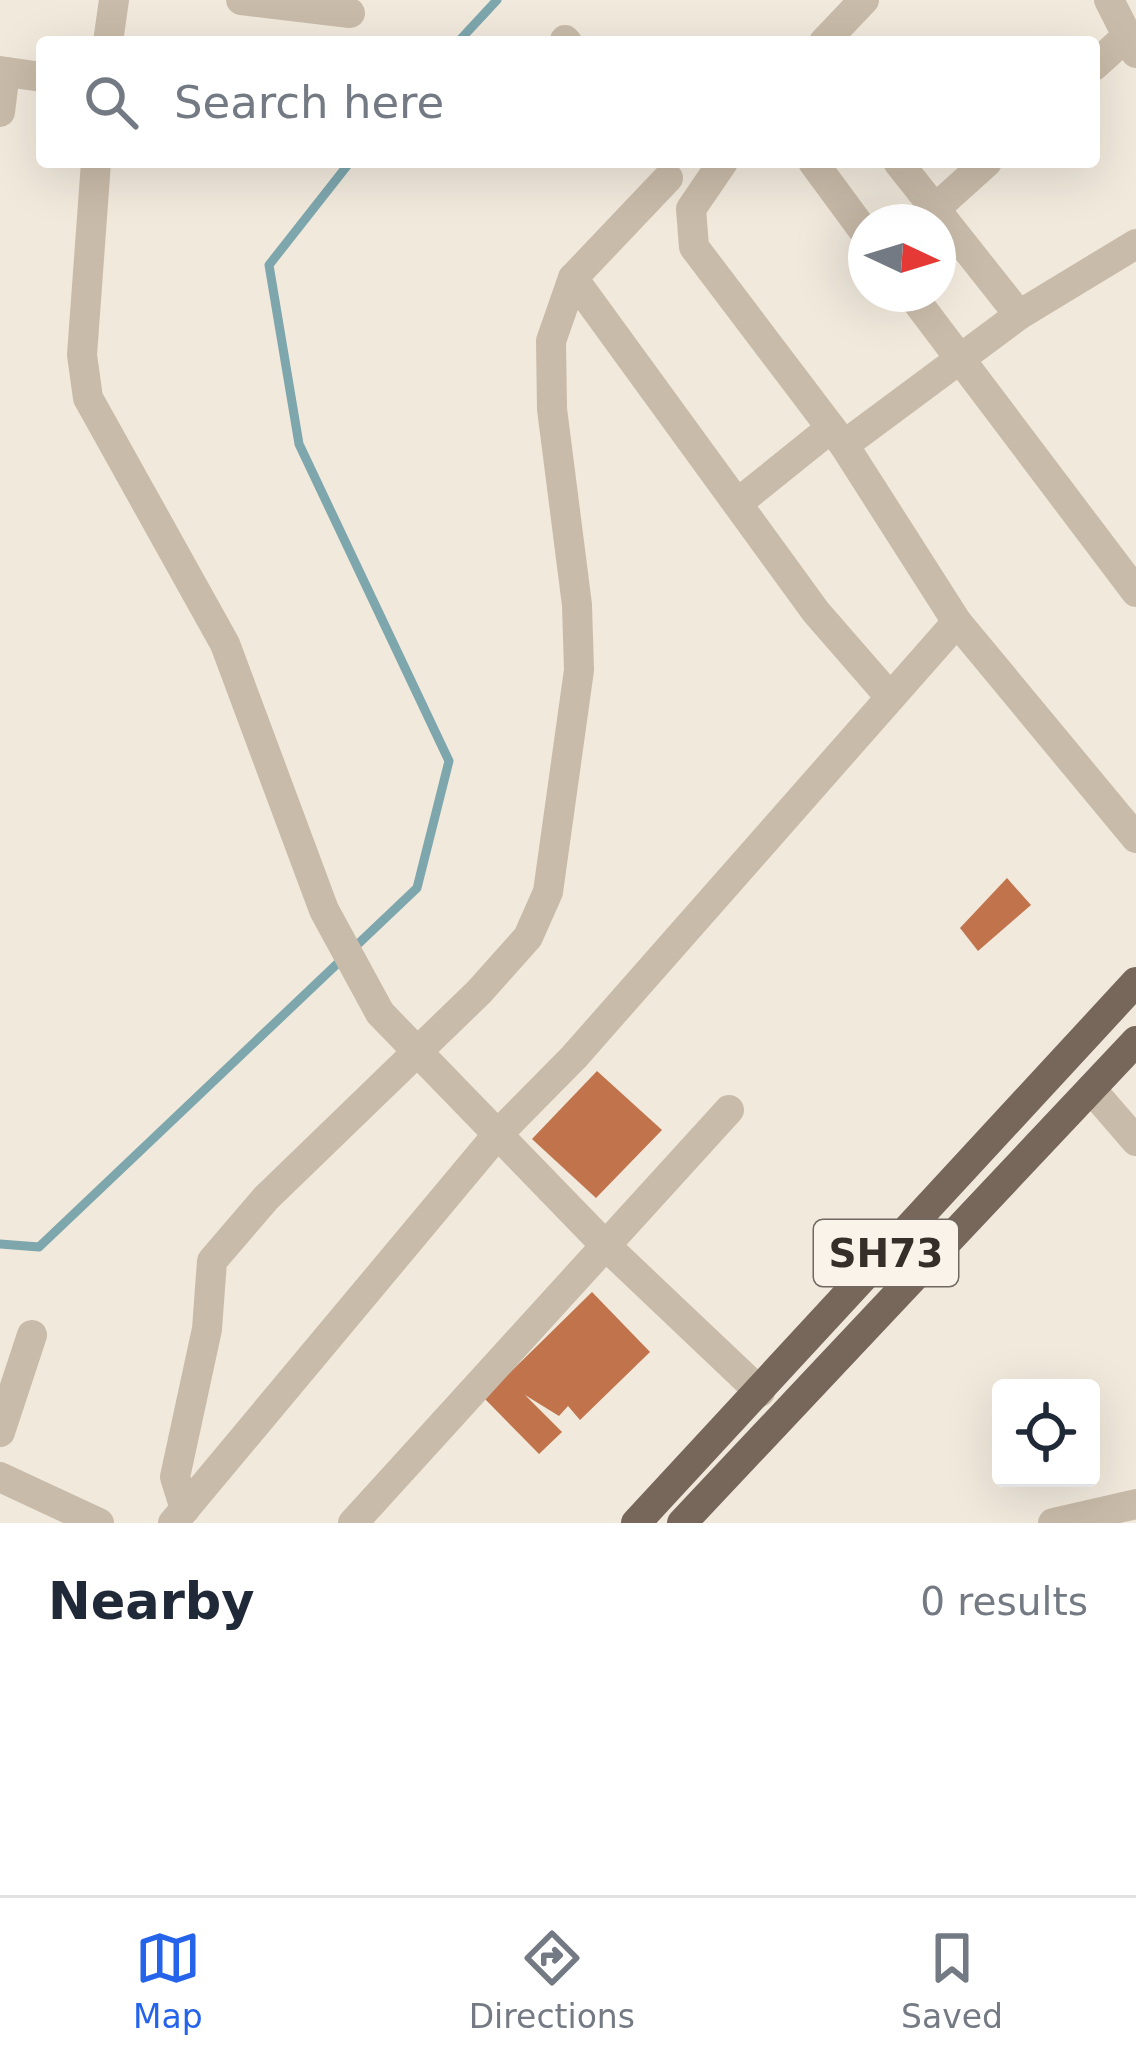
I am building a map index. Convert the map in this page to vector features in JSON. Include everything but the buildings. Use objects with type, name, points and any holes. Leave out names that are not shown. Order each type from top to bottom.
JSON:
[{"type":"main road","name":"SH73","points":[[636,1523],[1136,982]]},
{"type":"main road","name":"SH73","points":[[682,1523],[1136,1041]]},
{"type":"street","points":[[109,36],[114,0]]},
{"type":"street","points":[[241,0],[350,14]]},
{"type":"street","points":[[830,36],[864,0]]},
{"type":"street","points":[[1100,63],[1132,44],[1109,0]]},
{"type":"street","points":[[0,112],[3,72],[36,76]]},
{"type":"street","points":[[96,168],[82,355],[88,398],[225,644],[324,910],[380,1013],[604,1245],[760,1392]]},
{"type":"street","points":[[691,209],[719,168]]},
{"type":"street","points":[[817,168],[848,210]]},
{"type":"street","points":[[903,168],[934,204]]},
{"type":"street","points":[[940,204],[980,168]]},
{"type":"street","points":[[179,1516],[175,1477],[203,1352],[212,1261],[239,1225],[418,1053],[528,937],[548,892],[579,670],[577,605],[552,409],[551,341],[573,278],[662,170],[691,209],[694,247],[837,436],[957,622],[1136,838]]},
{"type":"street","points":[[956,232],[1019,315]]},
{"type":"street","points":[[739,502],[1019,315],[1136,244]]},
{"type":"street","points":[[573,278],[816,612],[890,697]]},
{"type":"street","points":[[923,312],[1136,592]]},
{"type":"street","points":[[179,1516],[497,1135],[574,1057],[957,622]]},
{"type":"street","points":[[1091,1089],[1136,1141]]},
{"type":"street","points":[[353,1523],[729,1110]]},
{"type":"street","points":[[0,1432],[32,1336]]},
{"type":"street","points":[[0,1477],[99,1523]]},
{"type":"street","points":[[1053,1523],[1136,1504]]},
{"type":"waterway","points":[[464,36],[497,0]]},
{"type":"waterway","points":[[0,1244],[39,1247],[417,888],[449,761],[299,444],[269,265],[345,168]]}]
